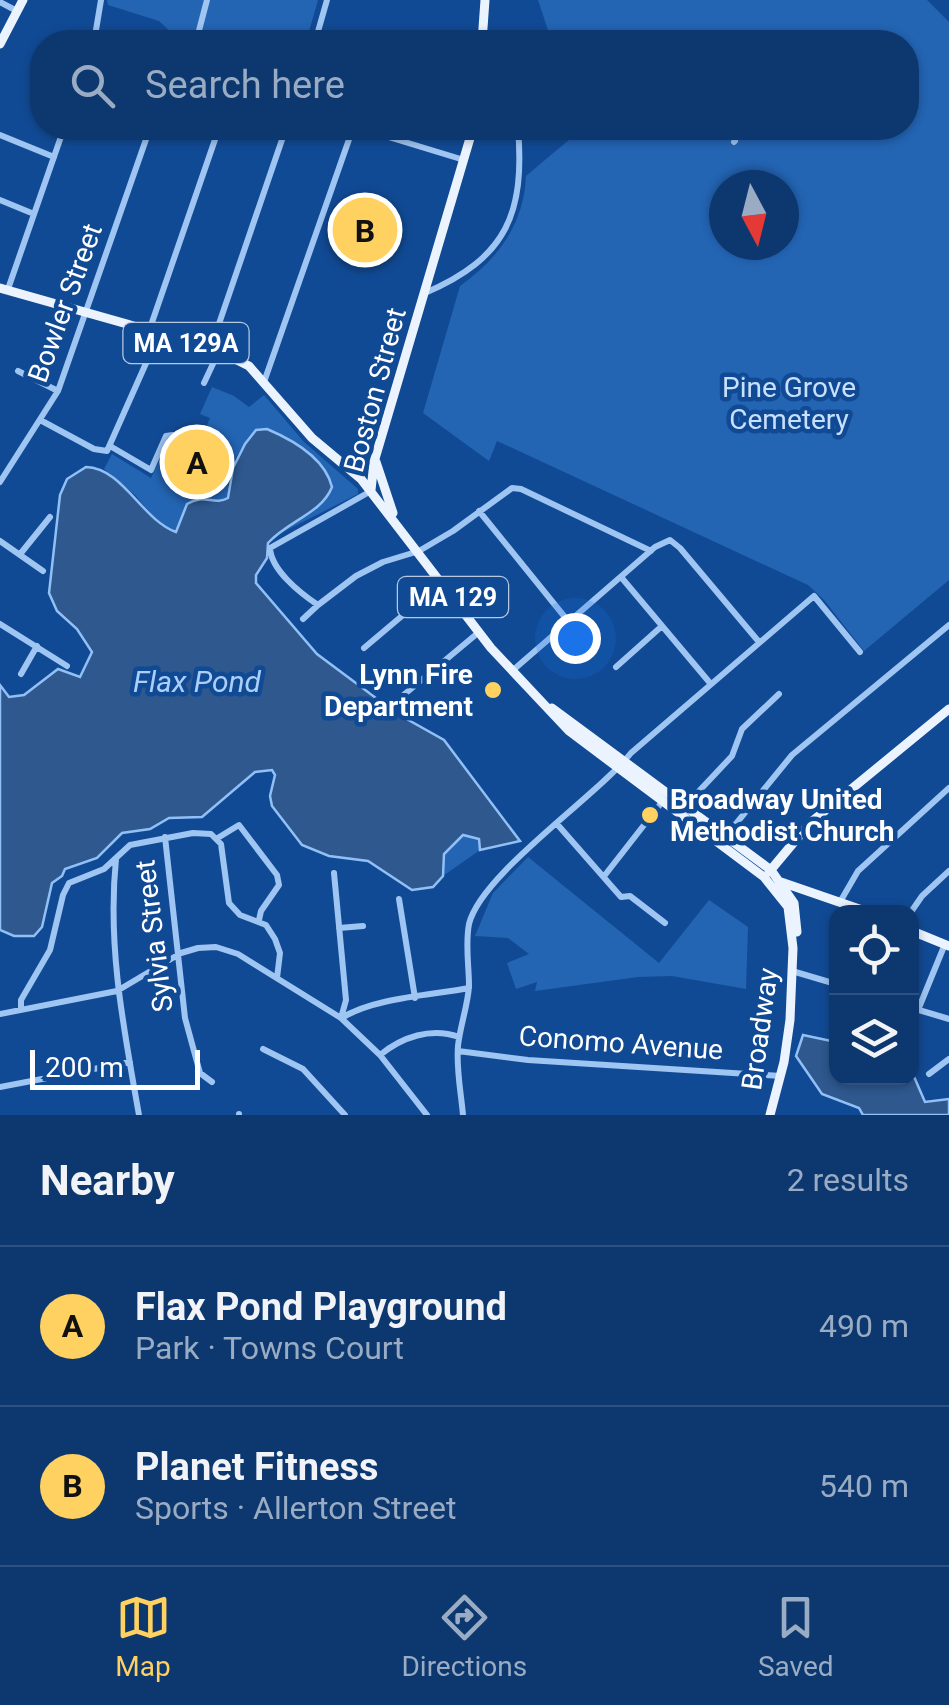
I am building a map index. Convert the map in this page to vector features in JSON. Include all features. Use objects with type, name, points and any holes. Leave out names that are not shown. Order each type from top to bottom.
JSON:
[{"type":"main road","points":[[0,44],[23,0]]},
{"type":"main road","points":[[483,30],[486,0]]},
{"type":"main road","name":"Boston Street","points":[[371,491],[376,459],[470,140]]},
{"type":"main road","name":"MA 129A","points":[[4,288],[245,364],[307,432],[371,491]]},
{"type":"main road","name":"MA 129","points":[[376,459],[396,522]]},
{"type":"main road","name":"Broadway","points":[[371,491],[479,632],[538,698],[622,764],[685,806],[722,841]]},
{"type":"main road","points":[[767,874],[815,819],[949,710]]},
{"type":"main road","name":"Broadway","points":[[622,764],[662,802],[782,882],[794,903],[797,932]]},
{"type":"main road","name":"Broadway","points":[[767,874],[788,906],[793,948],[790,1020],[773,1114]]},
{"type":"main road","name":"MA 129","points":[[782,882],[848,905]]},
{"type":"main road","name":"Broadway","points":[[793,948],[805,890]]},
{"type":"main road","points":[[919,934],[947,945]]},
{"type":"street","points":[[96,30],[101,0]]},
{"type":"street","points":[[199,30],[206,0]]},
{"type":"street","points":[[318,30],[327,0]]},
{"type":"street","points":[[0,2],[18,11]]},
{"type":"street","points":[[0,135],[54,158]]},
{"type":"street","points":[[4,288],[60,140]]},
{"type":"street","name":"Bowler Street","points":[[0,482],[58,391],[146,140]]},
{"type":"street","points":[[42,421],[99,451],[107,451],[154,333],[215,140]]},
{"type":"street","points":[[204,384],[282,140]]},
{"type":"street","points":[[264,382],[352,140]]},
{"type":"street","points":[[396,140],[464,160]]},
{"type":"street","points":[[424,293],[473,266],[509,223],[518,193],[518,140]]},
{"type":"street","points":[[0,200],[34,214]]},
{"type":"street","points":[[18,371],[58,391]]},
{"type":"street","points":[[110,446],[151,470],[166,436],[173,434],[194,443]]},
{"type":"street","points":[[303,619],[356,576],[383,562],[419,551],[516,487],[651,551]]},
{"type":"street","points":[[318,605],[281,572],[270,558],[270,548],[371,491]]},
{"type":"street","points":[[479,510],[568,621]]},
{"type":"street","points":[[22,553],[50,518]]},
{"type":"street","points":[[0,541],[43,571]]},
{"type":"street","points":[[512,671],[666,541],[676,544],[759,642]]},
{"type":"street","points":[[621,577],[710,684]]},
{"type":"street","points":[[364,648],[442,582]]},
{"type":"street","points":[[463,1115],[458,1051],[469,988],[466,944],[470,919],[490,890],[523,853],[814,596],[860,652]]},
{"type":"street","points":[[0,624],[66,666]]},
{"type":"street","points":[[722,841],[788,759],[949,625]]},
{"type":"street","points":[[616,667],[662,626]]},
{"type":"street","points":[[394,704],[479,632]]},
{"type":"street","points":[[21,674],[37,646]]},
{"type":"street","points":[[685,806],[732,756],[742,729],[779,694]]},
{"type":"street","points":[[840,902],[858,871],[949,788]]},
{"type":"street","points":[[605,875],[662,802]]},
{"type":"street","points":[[557,824],[621,897],[630,896],[665,924]]},
{"type":"street","points":[[216,839],[239,825],[277,875],[279,885],[259,920]]},
{"type":"street","points":[[20,1010],[21,1000],[50,950],[65,889],[76,878],[101,870],[130,845],[193,833],[210,834],[221,844],[229,903],[240,915],[259,920],[275,939],[280,953],[277,978]]},
{"type":"street","name":"Sylvia Street","points":[[165,837],[176,955],[194,1054],[200,1073],[212,1082]]},
{"type":"street","points":[[116,858],[118,991],[140,1115]]},
{"type":"street","points":[[101,870],[114,882]]},
{"type":"street","points":[[915,905],[949,872]]},
{"type":"street","points":[[334,873],[346,1000],[341,1018]]},
{"type":"street","points":[[399,899],[415,998]]},
{"type":"street","points":[[339,928],[363,926]]},
{"type":"street","points":[[919,1001],[947,945]]},
{"type":"street","points":[[0,1014],[118,991],[176,955],[216,947],[238,954],[341,1018],[380,1055],[426,1115]]},
{"type":"street","points":[[792,970],[829,982]]},
{"type":"street","points":[[341,1018],[352,1011],[469,988]]},
{"type":"street","points":[[919,1010],[949,1019]]},
{"type":"street","points":[[380,1055],[415,1036],[444,1032],[460,1037]]},
{"type":"street","points":[[263,1050],[303,1069],[346,1115]]},
{"type":"street","name":"Conomo Avenue","points":[[458,1051],[528,1060],[781,1076]]},
{"type":"street","points":[[930,1074],[949,1059]]},
{"type":"street","points":[[0,1086],[130,1062]]},
{"type":"green space","points":[[107,0],[318,0],[309,30],[169,30],[159,21],[108,5]]},
{"type":"green space","name":"Pine Grove Cemetery","points":[[538,0],[927,0],[949,22],[949,580],[864,651],[808,585],[497,441],[489,461],[423,413],[460,286],[486,264],[506,239],[524,193],[526,176],[569,140],[919,140],[919,30],[548,30]]},
{"type":"green space","points":[[212,387],[249,407],[264,395],[304,442],[358,489],[358,494],[273,537],[255,430],[226,473],[230,495],[170,536],[135,495],[104,469],[112,454],[151,478],[170,438],[194,446],[210,418],[200,414]]},
{"type":"green space","points":[[465,835],[479,839],[480,850],[443,876],[446,851]]},
{"type":"green space","points":[[528,857],[659,963],[709,900],[748,927],[746,989],[672,976],[535,991],[537,982],[516,989],[507,963],[529,954],[508,938],[475,936],[493,893]]},
{"type":"water","name":"Flax Pond","points":[[267,429],[315,459],[332,487],[321,504],[268,543],[267,558],[256,575],[256,583],[317,654],[396,713],[444,740],[520,841],[480,850],[479,839],[463,835],[444,854],[443,876],[433,887],[412,890],[368,861],[329,856],[302,845],[272,806],[272,770],[255,772],[202,817],[169,818],[150,829],[122,833],[97,858],[65,869],[52,883],[42,927],[34,936],[14,936],[0,930],[0,685],[9,697],[24,695],[58,669],[80,677],[92,652],[77,629],[57,611],[49,593],[60,495],[67,479],[86,467],[99,470],[176,532],[187,504],[228,498],[233,468],[245,444],[256,430]]},
{"type":"water","points":[[803,1035],[829,1041],[829,1085],[918,1085],[925,1102],[949,1099],[949,1115],[863,1115],[859,1108],[822,1094],[796,1056]]},
{"type":"place","name":"Planet Fitness","points":[[365,230]]},
{"type":"place","name":"Flax Pond Playground","points":[[197,462]]},
{"type":"place","name":"Lynn Fire Department","points":[[493,690]]},
{"type":"place","name":"Broadway United Methodist Church","points":[[650,815]]}]
